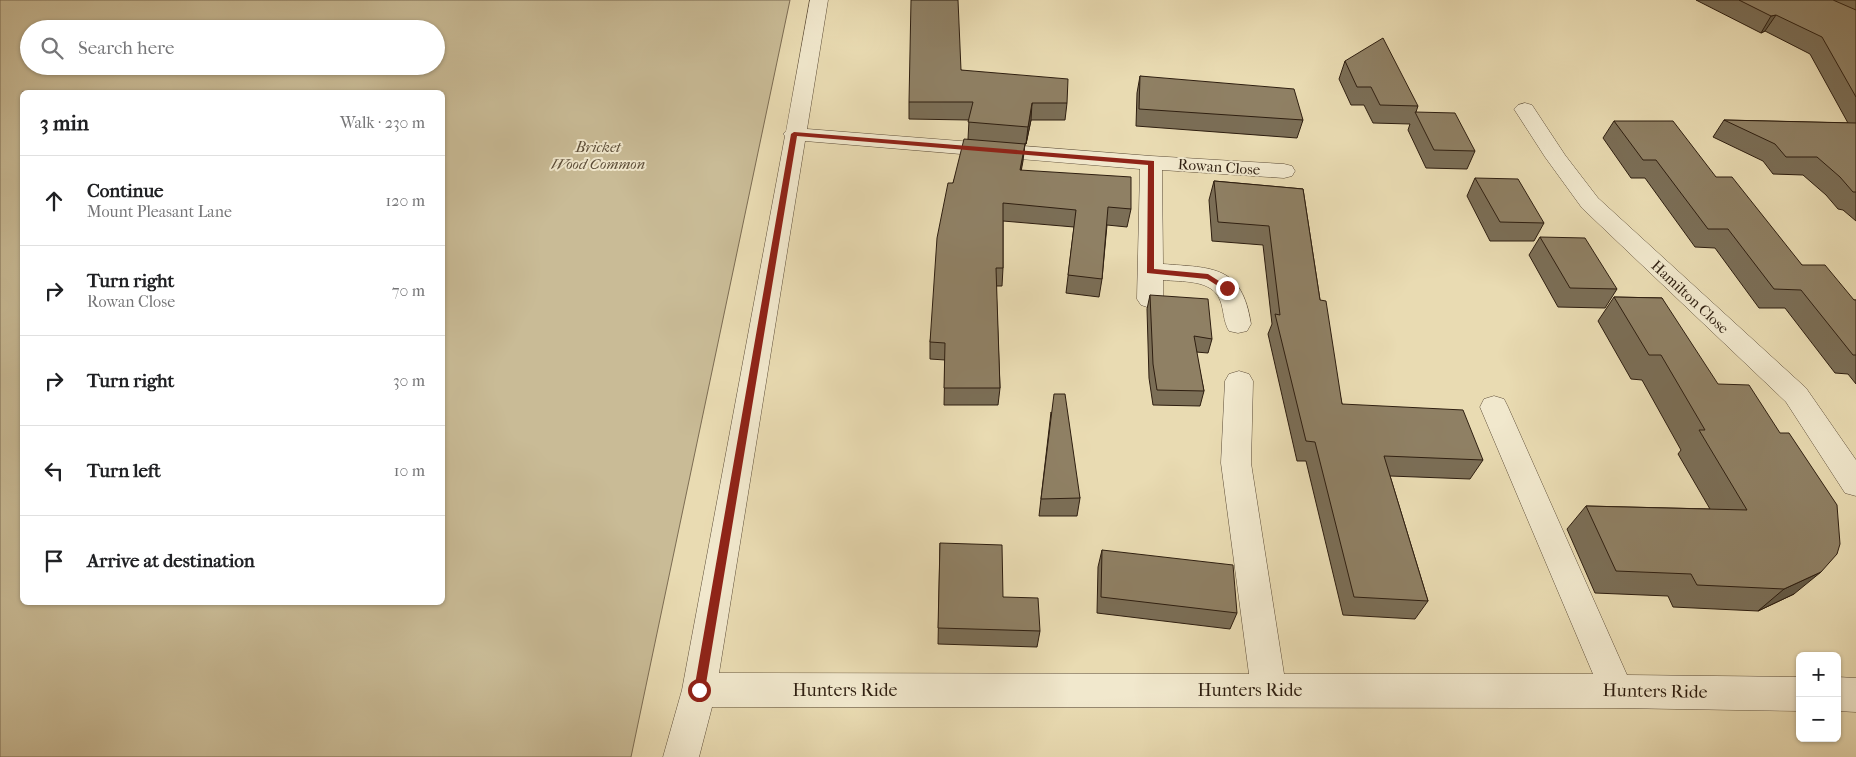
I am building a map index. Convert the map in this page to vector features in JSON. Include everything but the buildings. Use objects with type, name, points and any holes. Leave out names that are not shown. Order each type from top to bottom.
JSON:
[{"type":"street","points":[[681,757],[699,690],[794,134],[819,0]]},
{"type":"street","name":"Hamilton Close","points":[[1525,109],[1550,150],[1573,183],[1590,203],[1796,396],[1856,484]]},
{"type":"street","name":"Rowan Close","points":[[794,134],[1284,172]]},
{"type":"street","points":[[1150,298],[1151,163]]},
{"type":"street","points":[[1150,272],[1208,276],[1217,281],[1227,288],[1235,299],[1238,324]]},
{"type":"street","points":[[1239,381],[1236,463],[1269,690]]},
{"type":"street","points":[[1494,407],[1617,690]]},
{"type":"street","name":"Hunters Ride","points":[[699,690],[1617,690],[1796,694]]},
{"type":"street","points":[[1841,694],[1856,694]]},
{"type":"green space","name":"Bricket Wood Common","points":[[0,0],[790,0],[631,757],[0,757]]},
{"type":"route","points":[[699,690],[794,134],[1151,163],[1150,272],[1208,276],[1227,288]]}]
